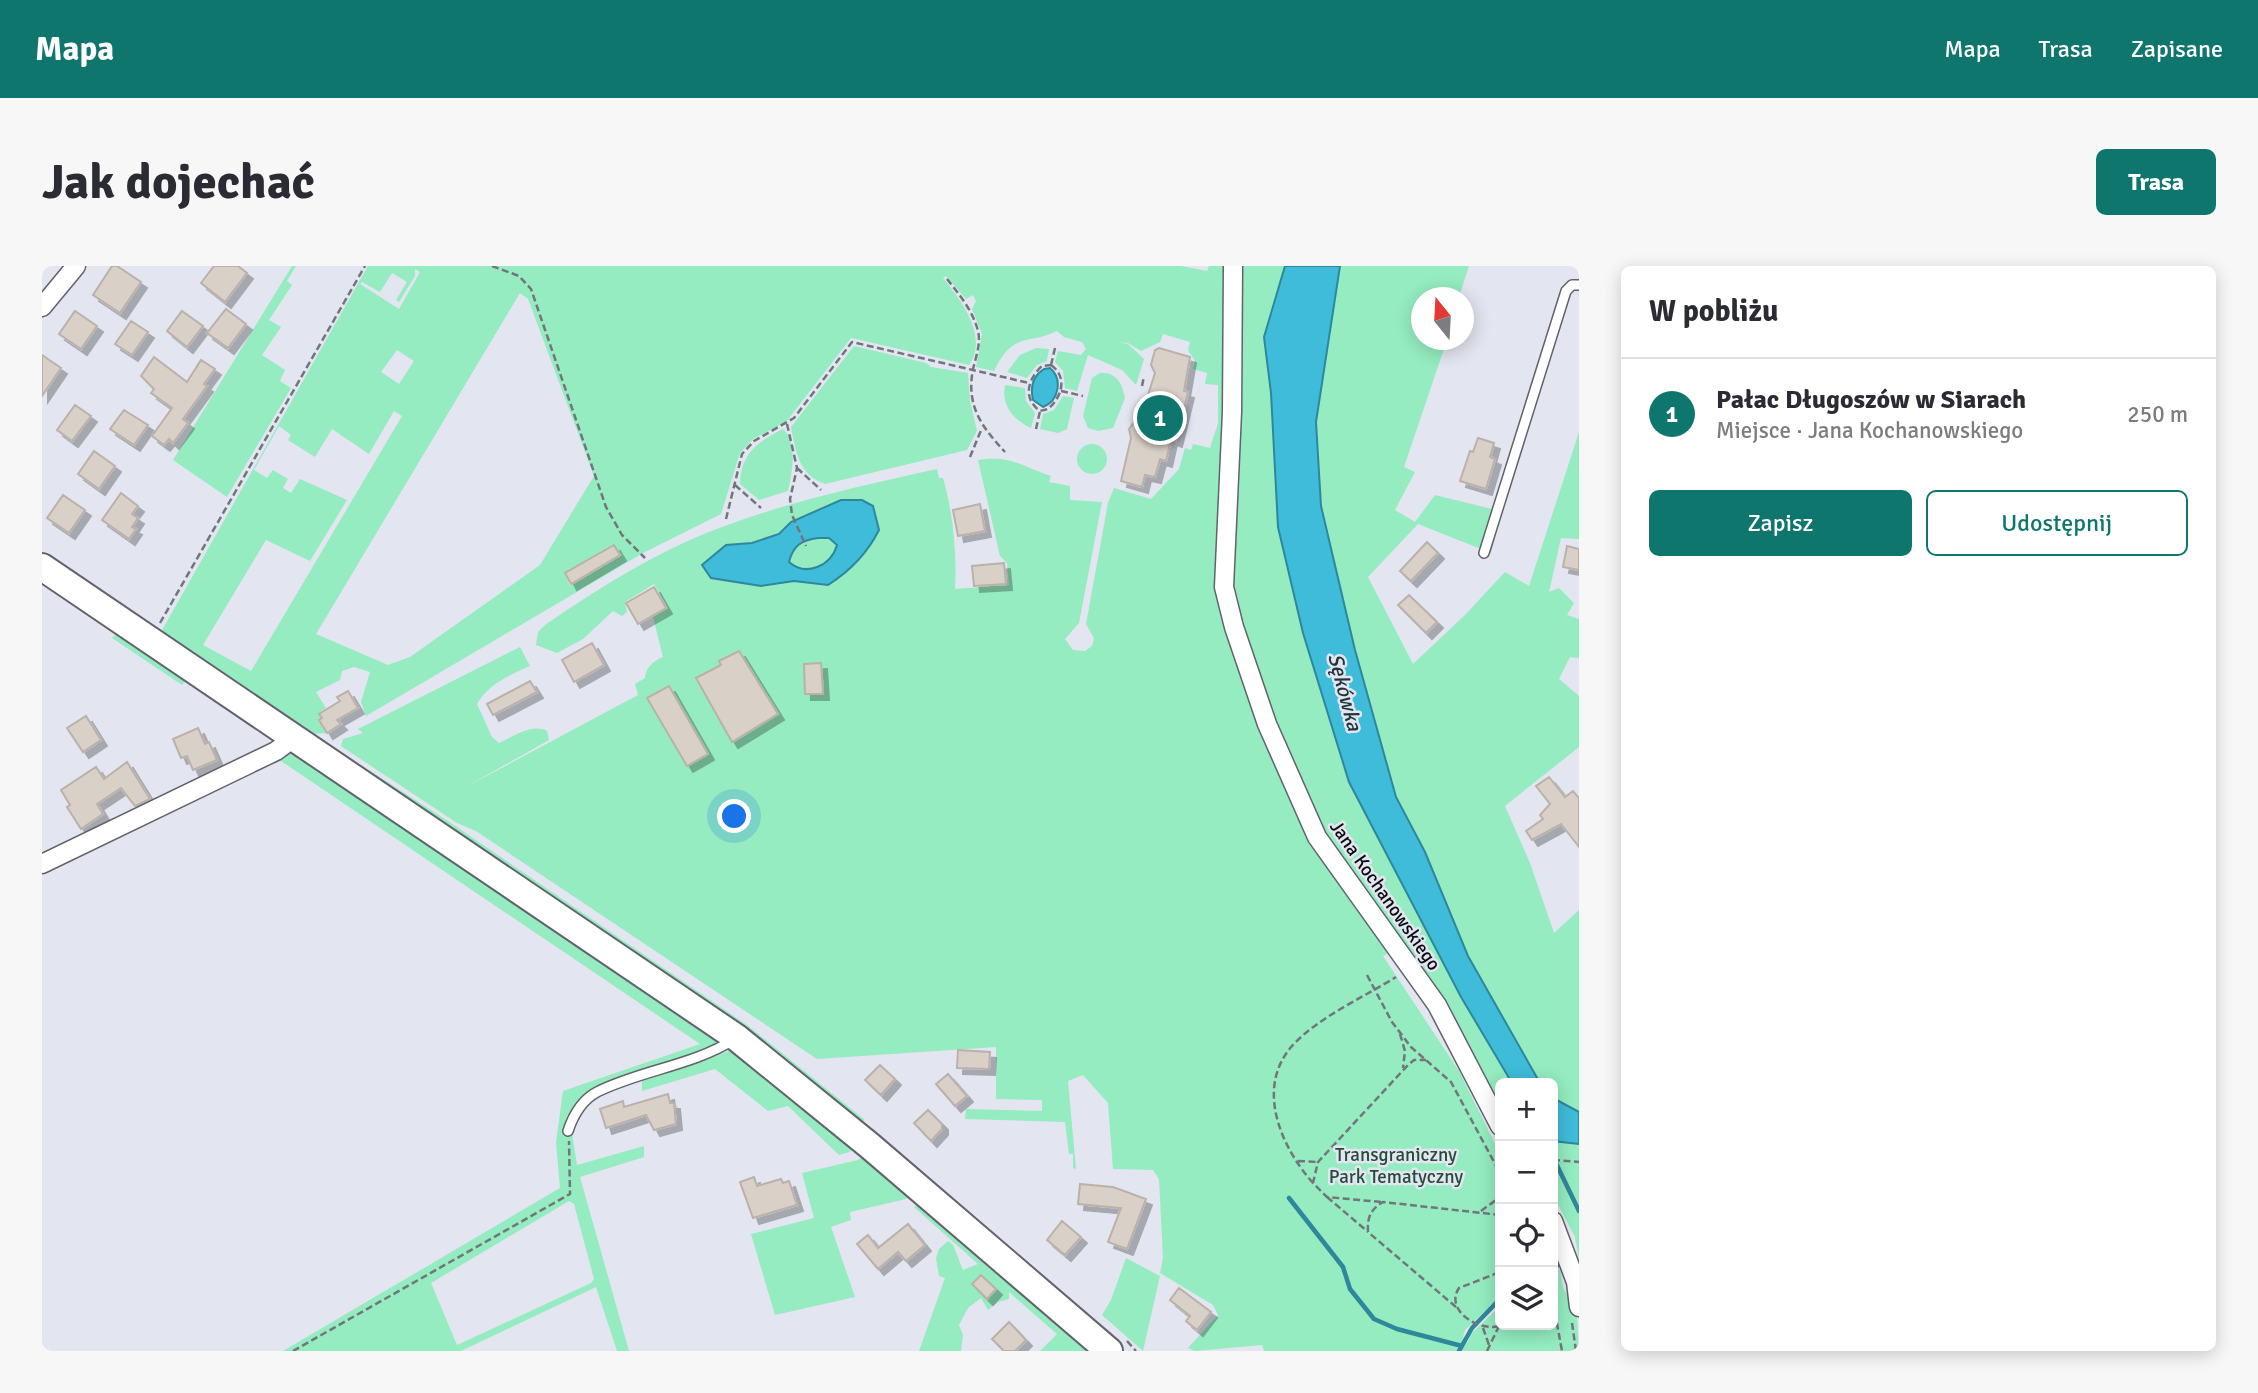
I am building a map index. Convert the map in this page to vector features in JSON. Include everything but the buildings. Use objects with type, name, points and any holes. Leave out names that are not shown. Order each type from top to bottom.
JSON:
[{"type":"main road","points":[[42,567],[737,1038],[870,1146],[1109,1351]]},
{"type":"street","points":[[42,307],[76,266]]},
{"type":"street","name":"Jana Kochanowskiego","points":[[1233,266],[1232,412],[1224,587],[1234,627],[1267,724],[1317,837],[1437,1005],[1495,1116]]},
{"type":"street","points":[[42,864],[276,751],[295,737]]},
{"type":"street","points":[[1558,1234],[1576,1282],[1579,1307]]},
{"type":"lane","points":[[1484,553],[1566,291],[1572,285],[1579,285]]},
{"type":"lane","points":[[568,1131],[574,1114],[595,1093],[712,1054],[737,1038]]},
{"type":"path","points":[[150,641],[365,266]]},
{"type":"path","points":[[492,266],[519,276],[531,289],[606,507],[622,536],[645,558]]},
{"type":"path","points":[[947,279],[971,312],[978,331],[971,391],[982,428],[1005,452]]},
{"type":"path","points":[[726,519],[742,454],[754,441],[787,424],[852,342],[1029,383]]},
{"type":"path","points":[[1051,365],[1055,348]]},
{"type":"path","points":[[1051,365],[1058,370],[1061,391],[1048,409],[1040,411],[1032,405],[1029,383],[1042,366],[1051,365]]},
{"type":"path","points":[[1142,386],[1144,376]]},
{"type":"path","points":[[1061,391],[1083,396]]},
{"type":"path","points":[[1036,429],[1040,411]]},
{"type":"path","points":[[787,424],[797,468],[790,499],[792,515],[806,545]]},
{"type":"path","points":[[970,457],[982,428]]},
{"type":"path","points":[[797,468],[821,490]]},
{"type":"path","points":[[735,485],[761,508]]},
{"type":"path","points":[[1406,970],[1296,1043],[1279,1067],[1275,1089],[1276,1113],[1284,1141],[1313,1183],[1327,1197],[1473,1322],[1483,1328],[1495,1326]]},
{"type":"path","points":[[1367,975],[1399,1031],[1451,1082],[1495,1164]]},
{"type":"path","points":[[1399,1031],[1405,1051],[1402,1071]]},
{"type":"path","points":[[1313,1183],[1318,1162],[1413,1060],[1426,1060]]},
{"type":"path","points":[[293,1351],[570,1194],[568,1131]]},
{"type":"path","points":[[1296,1160],[1305,1164],[1318,1162]]},
{"type":"path","points":[[1558,1161],[1579,1162]]},
{"type":"path","points":[[1327,1197],[1495,1213]]},
{"type":"path","points":[[1481,1211],[1495,1201]]},
{"type":"path","points":[[1368,1232],[1368,1217],[1376,1206],[1383,1202]]},
{"type":"path","points":[[1456,1307],[1454,1298],[1459,1288],[1495,1274]]},
{"type":"path","points":[[1483,1328],[1488,1349]]},
{"type":"path","points":[[1558,1329],[1562,1351]]},
{"type":"path","points":[[1488,1349],[1498,1330]]},
{"type":"green space","points":[[292,266],[296,266],[287,281],[292,285],[269,320],[281,327],[262,355],[285,370],[280,381],[291,388],[227,497],[173,460]]},
{"type":"green space","name":"Transgraniczny Park Tematyczny","points":[[368,266],[1181,266],[1207,271],[1209,266],[1229,266],[1228,585],[1235,436],[1241,411],[1236,308],[1237,266],[1285,266],[1264,337],[1271,393],[1278,527],[1303,633],[1329,720],[1420,917],[1461,997],[1509,1078],[1495,1078],[1495,1112],[1400,947],[1383,956],[1459,1071],[1495,1144],[1495,1302],[1465,1330],[1463,1337],[1467,1343],[1472,1333],[1495,1311],[1495,1330],[1558,1330],[1560,1269],[1563,1287],[1577,1315],[1579,1351],[1264,1351],[1262,1345],[1195,1351],[1188,1348],[1218,1315],[1213,1305],[1160,1273],[1163,1258],[1159,1179],[1153,1170],[1113,1169],[1108,1103],[1083,1075],[1068,1081],[1076,1169],[1073,1168],[1073,1154],[1069,1154],[1065,1122],[965,1119],[966,1109],[1042,1111],[1042,1100],[996,1099],[996,1047],[817,1059],[476,831],[457,823],[341,746],[343,739],[363,733],[358,729],[520,647],[530,666],[493,686],[477,704],[492,737],[499,743],[535,729],[547,731],[549,740],[464,788],[638,695],[635,684],[645,678],[651,665],[663,657],[653,617],[668,608],[654,584],[625,602],[627,612],[622,616],[613,611],[583,639],[557,653],[536,645],[538,632],[545,625],[630,571],[675,547],[748,518],[801,501],[937,469],[939,478],[943,478],[952,519],[955,589],[1009,585],[1007,563],[1000,556],[978,460],[999,459],[1016,462],[1051,476],[1049,482],[1070,486],[1070,500],[1102,502],[1079,623],[1065,639],[1073,650],[1085,651],[1092,646],[1094,638],[1086,624],[1108,503],[1114,488],[1151,499],[1179,469],[1185,448],[1191,450],[1193,444],[1210,448],[1218,423],[1218,385],[1205,384],[1207,373],[1193,369],[1195,361],[1188,350],[1190,342],[1163,334],[1160,342],[1141,351],[1128,343],[1119,342],[1128,344],[1144,359],[1136,385],[1122,370],[1088,355],[1077,391],[1065,388],[1063,371],[1055,362],[1058,351],[1081,355],[1086,349],[1082,342],[1064,337],[1057,331],[1015,344],[1001,358],[994,371],[976,367],[982,334],[972,309],[976,301],[973,295],[966,299],[946,276],[943,278],[964,308],[974,331],[976,343],[969,365],[851,338],[786,422],[753,439],[740,453],[721,514],[643,553],[366,716],[361,702],[370,672],[354,667],[342,671],[340,680],[316,692],[326,708],[319,713],[321,718],[318,720],[326,733],[315,734],[161,632]],"holes":[[[415,269],[420,272],[399,309],[360,284],[362,282],[380,292],[392,273],[407,282],[396,300],[399,302],[415,276]],[[520,293],[528,299],[594,476],[540,565],[410,657],[388,665],[316,634]],[[397,350],[414,361],[399,384],[381,372]],[[394,411],[402,416],[251,671],[203,645],[266,540],[310,561],[347,500],[300,479],[291,493],[283,488],[288,479],[273,470],[267,478],[254,470],[279,426],[291,435],[288,440],[315,457],[332,429],[369,454]],[[841,500],[862,500],[828,585],[794,581],[761,586],[703,566],[726,545],[752,543],[780,534],[791,522]],[[614,544],[621,556],[570,586],[564,573]]]},
{"type":"green space","points":[[1340,266],[1469,266],[1462,287],[1411,287],[1411,350],[1444,350],[1404,467],[1415,472],[1395,510],[1415,522],[1435,495],[1496,510],[1488,529],[1497,530],[1491,553],[1418,524],[1368,577],[1413,664],[1465,615],[1505,572],[1529,586],[1579,432],[1579,539],[1561,538],[1549,592],[1559,588],[1574,603],[1567,615],[1579,619],[1579,658],[1570,657],[1559,679],[1579,696],[1579,747],[1505,806],[1530,863],[1554,933],[1579,910],[1579,1112],[1558,1101],[1558,1078],[1537,1078],[1468,956],[1425,852],[1396,797],[1355,650],[1321,506],[1316,422]]},
{"type":"green space","points":[[854,346],[926,363],[931,367],[968,373],[970,401],[977,431],[967,450],[825,484],[809,474],[800,461],[791,427]]},
{"type":"green space","points":[[1036,348],[1049,349],[1047,361],[1037,365],[1027,378],[1007,372],[1020,355]]},
{"type":"green space","points":[[1100,373],[1111,374],[1118,380],[1125,398],[1113,428],[1098,431],[1088,428],[1083,416],[1092,378]]},
{"type":"green space","points":[[1005,385],[1025,388],[1026,401],[1035,413],[1031,428],[1019,421],[1010,411],[1005,399]]},
{"type":"green space","points":[[1063,396],[1074,398],[1067,429],[1058,433],[1040,429],[1043,414],[1054,410]]},
{"type":"green space","points":[[783,429],[791,442],[792,450],[788,491],[759,500],[740,484],[743,465],[758,444]]},
{"type":"green space","points":[[1092,444],[1103,448],[1107,459],[1103,470],[1092,474],[1081,470],[1077,459],[1081,448]]},
{"type":"green space","points":[[829,538],[837,545],[824,564],[803,569],[789,562],[795,549],[803,542]]},
{"type":"green space","points":[[117,633],[188,678],[182,685],[112,638]]},
{"type":"green space","points":[[290,748],[724,1039],[719,1045],[591,1092],[580,1100],[565,1128],[572,1133],[577,1165],[644,1146],[644,1157],[580,1177],[629,1351],[617,1351],[596,1287],[461,1351],[283,1351],[560,1188],[556,1142],[563,1091],[700,1044],[281,761],[246,774],[42,873],[42,870]],"holes":[[[569,1201],[574,1204],[594,1279],[591,1283],[457,1345],[431,1283]]]},
{"type":"green space","points":[[336,749],[448,821],[747,1025],[865,1120],[855,1124]]},
{"type":"green space","points":[[732,1050],[856,1144],[849,1152],[839,1155],[788,1106],[768,1111],[715,1069],[642,1091],[642,1080]]},
{"type":"green space","points":[[1558,1142],[1579,1144],[1579,1260],[1575,1237],[1558,1205]]},
{"type":"green space","points":[[867,1153],[911,1192],[906,1199],[850,1212],[851,1220],[831,1227],[855,1297],[775,1315],[751,1234],[814,1218],[802,1173],[858,1160]]},
{"type":"green space","points":[[919,1204],[1097,1351],[1040,1351],[1057,1334],[1009,1292],[1009,1299],[998,1302],[988,1310],[981,1298],[968,1308],[959,1325],[963,1335],[961,1351],[919,1351],[945,1278],[939,1276],[936,1258],[939,1249],[948,1241],[953,1245],[963,1270],[978,1264],[914,1207]]},
{"type":"green space","points":[[1126,1258],[1160,1276],[1143,1351],[1102,1315],[1111,1300]]},
{"type":"water","name":"Sękówka","points":[[1285,266],[1340,266],[1316,422],[1321,506],[1355,650],[1396,797],[1425,852],[1468,956],[1537,1078],[1509,1078],[1461,997],[1349,782],[1303,633],[1278,527],[1271,393],[1264,337]]},
{"type":"water","points":[[1050,368],[1058,384],[1053,400],[1043,407],[1033,400],[1032,391],[1035,378],[1044,369]]},
{"type":"water","points":[[841,500],[862,500],[873,506],[879,530],[857,561],[828,585],[794,581],[761,586],[711,578],[702,565],[726,545],[752,543],[779,534],[791,522]],"holes":[[[829,538],[837,545],[824,564],[803,569],[789,562],[795,548],[802,542]]]},
{"type":"water","points":[[1558,1101],[1579,1112],[1579,1144],[1558,1142]]},
{"type":"waterway","points":[[1558,1167],[1579,1211]]},
{"type":"waterway","points":[[1289,1198],[1343,1267],[1350,1289],[1374,1319],[1397,1329],[1462,1346]]},
{"type":"waterway","points":[[1459,1351],[1472,1328],[1495,1304]]},
{"type":"place","name":"Pałac Długoszów w Siarach","points":[[1160,418]]}]
